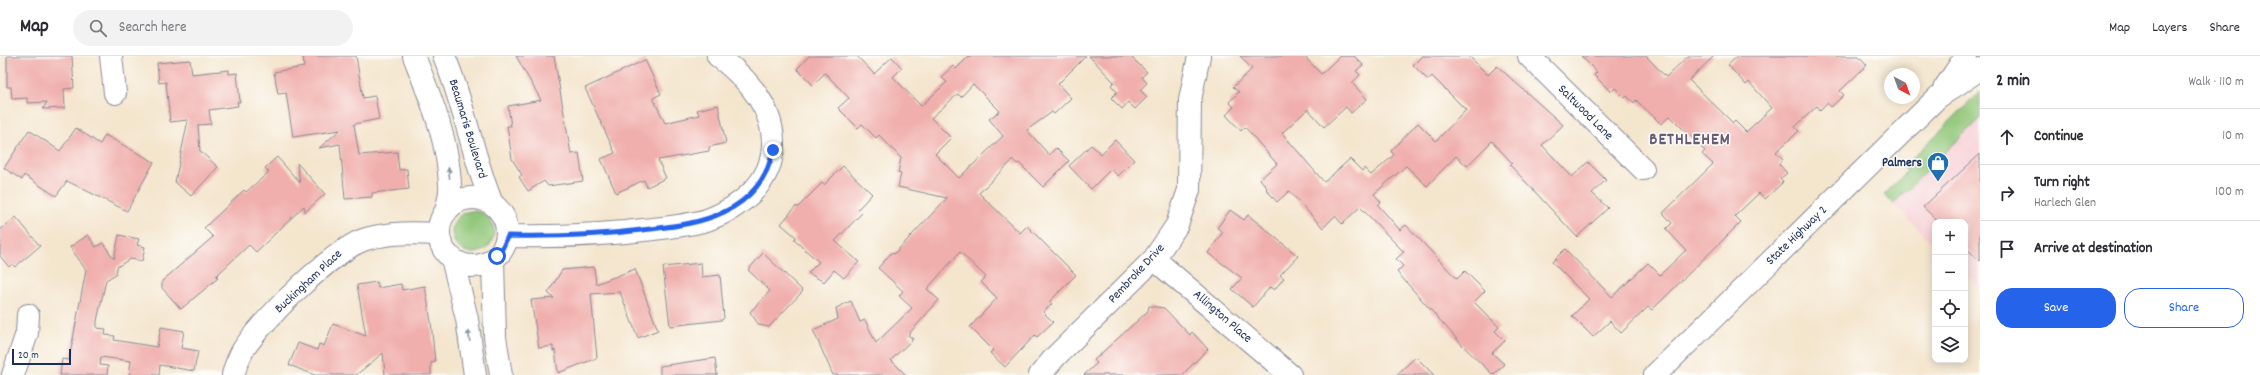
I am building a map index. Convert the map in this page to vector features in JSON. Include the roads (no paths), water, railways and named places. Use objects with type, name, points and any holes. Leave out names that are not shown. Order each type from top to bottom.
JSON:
[{"type":"main road","points":[[110,56],[115,93]]},
{"type":"main road","name":"Beaumaris Boulevard","points":[[414,56],[439,123],[447,155],[450,186],[446,212]]},
{"type":"main road","name":"Beaumaris Boulevard","points":[[444,56],[458,94],[483,183],[491,201]]},
{"type":"main road","points":[[508,236],[579,235],[678,226],[706,220],[726,212],[743,201],[758,186],[770,164],[773,150],[770,117],[757,95],[743,77],[718,56]]},
{"type":"main road","name":"Pembroke Drive","points":[[1040,375],[1055,357],[1154,259],[1177,225],[1189,190],[1190,100],[1199,56]]},
{"type":"main road","name":"Saltwood Lane","points":[[1529,56],[1642,169]]},
{"type":"main road","name":"State Highway 2","points":[[1938,97],[1966,56]]},
{"type":"main road","name":"State Highway 2","points":[[1655,375],[1938,97],[1980,69]]},
{"type":"main road","points":[[452,258],[470,266],[487,263],[493,260],[502,249],[508,236],[506,222],[502,213],[491,201],[475,198],[464,199],[454,204],[446,212],[441,223],[439,234],[442,244],[452,258],[467,319],[475,375]]},
{"type":"main road","name":"Buckingham Place","points":[[232,375],[243,350],[256,334],[330,259],[347,248],[366,239],[388,235],[439,234]]},
{"type":"main road","name":"Allington Place","points":[[1154,259],[1290,375]]},
{"type":"main road","points":[[493,260],[495,337],[501,375]]},
{"type":"main road","points":[[13,375],[27,333],[28,315]]},
{"type":"place","name":"Palmers","points":[[1938,182]]},
{"type":"district","name":"BETHLEHEM","points":[[1690,141]]}]
